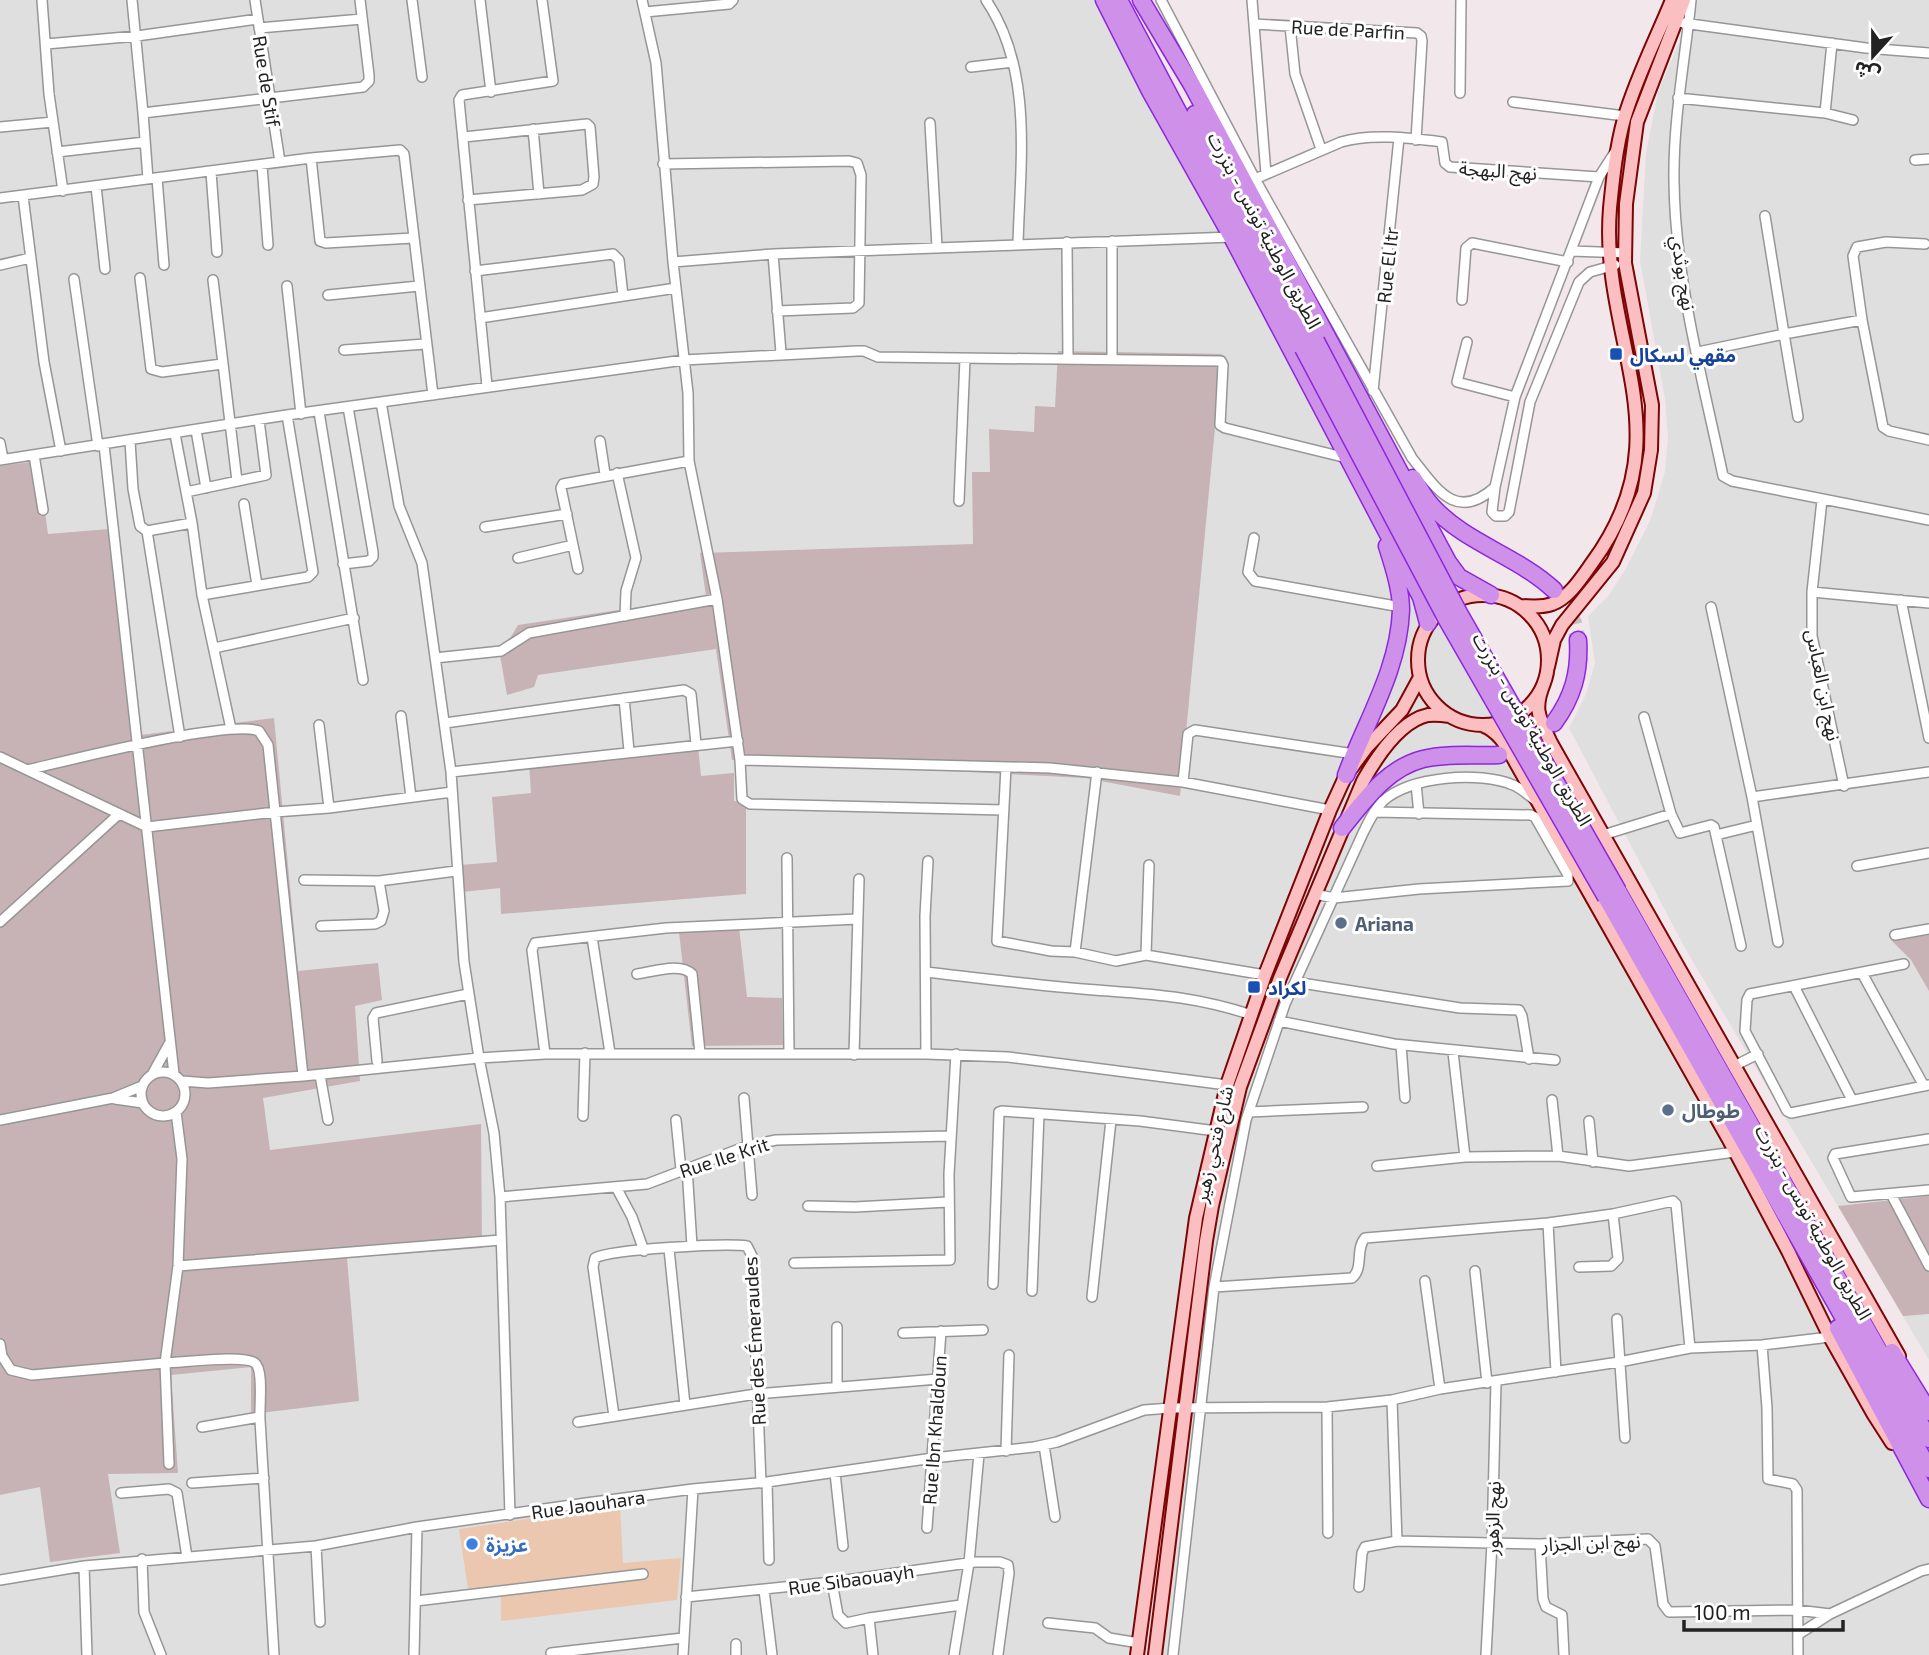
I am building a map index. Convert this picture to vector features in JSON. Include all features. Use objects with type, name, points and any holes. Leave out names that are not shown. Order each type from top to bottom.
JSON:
[{"type":"highway","points":[[1104,0],[1421,597],[1428,623]]},
{"type":"highway","name":"الطريق الوطنية تونس - بنزرت","points":[[1119,0],[1459,613],[1782,1209],[1929,1469]]},
{"type":"highway","points":[[1140,0],[1192,85],[1448,562],[1459,577],[1491,595]]},
{"type":"highway","name":"الطريق الوطنية تونس - بنزرت","points":[[1140,0],[1176,79],[1309,345]]},
{"type":"highway","points":[[1387,448],[1397,456],[1432,506],[1480,542],[1538,575],[1554,590]]},
{"type":"highway","points":[[1346,775],[1391,665],[1397,644],[1401,607],[1388,548],[1358,479]]},
{"type":"highway","points":[[1554,723],[1574,686],[1579,660],[1578,640]]},
{"type":"highway","points":[[1342,828],[1384,779],[1409,764],[1425,758],[1499,755]]},
{"type":"highway","name":"الطريق الوطنية تونس - بنزرت","points":[[1612,894],[1766,1150],[1929,1439]]},
{"type":"highway","points":[[1766,1150],[1929,1410]]},
{"type":"highway","points":[[1782,1209],[1826,1306],[1929,1499]]},
{"type":"street","points":[[42,0],[53,122],[63,191]]},
{"type":"street","points":[[132,0],[145,142],[153,178],[164,265]]},
{"type":"street","name":"Rue de Stif","points":[[256,0],[280,162]]},
{"type":"street","points":[[143,113],[363,87],[369,81],[369,75],[360,0]]},
{"type":"street","points":[[412,0],[422,77]]},
{"type":"street","points":[[480,0],[491,92]]},
{"type":"street","points":[[487,386],[460,97],[553,81],[542,0]]},
{"type":"street","points":[[642,0],[656,63],[663,164],[688,393],[689,461],[717,598],[738,741],[742,799],[750,804],[1004,810]]},
{"type":"street","points":[[645,12],[675,4],[729,4],[733,0]]},
{"type":"street","points":[[986,0],[1001,23],[1021,98],[1018,244]]},
{"type":"street","points":[[1161,0],[1255,179],[1412,458],[1440,493],[1451,500],[1474,502],[1483,499],[1495,487]]},
{"type":"street","points":[[1252,0],[1266,174]]},
{"type":"street","points":[[1460,93],[1461,0]]},
{"type":"street","points":[[1520,606],[1555,603],[1576,584],[1605,546],[1616,526],[1630,488],[1636,458],[1636,409],[1610,260],[1610,211],[1617,147],[1625,116],[1676,21],[1672,0]]},
{"type":"street","points":[[1684,0],[1637,121],[1626,204],[1625,258],[1652,405],[1651,450],[1646,481],[1636,515],[1619,552],[1603,577],[1562,625],[1553,640],[1544,683],[1537,701],[1537,711],[1550,743],[1929,1410]]},
{"type":"street","name":"نهج بوثدي","points":[[1691,0],[1676,21],[1678,98],[1674,134],[1675,196],[1683,276],[1723,476],[1732,481],[1822,500]]},
{"type":"street","points":[[46,44],[258,23],[362,19]]},
{"type":"street","points":[[1676,21],[1832,43],[1929,53]]},
{"type":"street","name":"Rue de Parfin","points":[[1254,24],[1412,32],[1421,36],[1416,139]]},
{"type":"street","points":[[1290,26],[1290,47],[1295,74],[1321,149]]},
{"type":"street","points":[[1825,113],[1832,43]]},
{"type":"street","points":[[971,67],[1013,62]]},
{"type":"street","points":[[1678,98],[1825,113],[1853,120]]},
{"type":"street","points":[[1513,102],[1625,116]]},
{"type":"street","points":[[0,127],[53,122]]},
{"type":"street","points":[[930,123],[937,247]]},
{"type":"street","points":[[464,137],[585,124],[590,127],[593,184],[582,190],[468,200]]},
{"type":"street","points":[[533,129],[539,194]]},
{"type":"street","name":"Rue El Itr","points":[[1373,391],[1399,138]]},
{"type":"street","points":[[1255,179],[1321,149],[1351,139],[1416,139]]},
{"type":"street","name":"نهج البهجة","points":[[1416,139],[1442,142],[1445,163],[1450,166],[1599,177]]},
{"type":"street","points":[[57,152],[145,142]]},
{"type":"street","points":[[1610,260],[1579,282],[1530,402],[1509,512],[1505,516],[1496,516],[1492,512],[1495,487],[1515,397],[1599,177],[1617,147]]},
{"type":"street","points":[[0,198],[311,158],[400,150],[404,154],[433,395]]},
{"type":"street","points":[[311,158],[320,241],[326,243],[413,238]]},
{"type":"street","points":[[1915,160],[1929,159]]},
{"type":"street","points":[[663,164],[854,162],[860,166],[860,298],[857,307],[777,312]]},
{"type":"street","points":[[262,165],[268,245]]},
{"type":"street","points":[[211,172],[217,252]]},
{"type":"street","points":[[96,186],[106,270]]},
{"type":"street","points":[[23,196],[47,379],[61,451]]},
{"type":"street","points":[[1765,216],[1798,417]]},
{"type":"street","points":[[673,262],[773,254],[1232,237]]},
{"type":"street","points":[[1112,241],[1112,359]]},
{"type":"street","points":[[1067,242],[1068,358]]},
{"type":"street","points":[[1925,244],[1886,242],[1857,247],[1853,256],[1882,428],[1929,440]]},
{"type":"street","points":[[1462,300],[1466,248],[1472,243],[1568,262]]},
{"type":"street","points":[[1572,251],[1610,260],[1625,258]]},
{"type":"street","points":[[475,271],[613,254],[619,260],[623,296]]},
{"type":"street","points":[[773,254],[781,353]]},
{"type":"street","points":[[0,265],[30,258]]},
{"type":"street","points":[[140,278],[152,369],[162,372],[222,364]]},
{"type":"street","points":[[74,279],[101,445],[138,746],[169,1044],[178,1077],[186,1094],[183,1104],[176,1112],[163,1116],[151,1113],[142,1103],[113,1098]]},
{"type":"street","points":[[213,280],[237,481]]},
{"type":"street","points":[[287,286],[302,414]]},
{"type":"street","points":[[328,295],[419,286]]},
{"type":"street","points":[[480,317],[676,288]]},
{"type":"street","points":[[1698,352],[1862,320]]},
{"type":"street","points":[[1467,342],[1457,382],[1515,397]]},
{"type":"street","points":[[344,350],[425,344]]},
{"type":"street","points":[[0,443],[2,460],[287,415],[684,360],[781,353],[864,351],[878,358],[1221,360],[1220,425],[1347,458]]},
{"type":"street","points":[[959,501],[965,359]]},
{"type":"street","points":[[381,402],[398,506],[422,563],[451,772],[456,871],[468,994],[494,1133],[500,1198],[510,1515]]},
{"type":"street","points":[[343,564],[369,561],[373,557],[348,408]]},
{"type":"street","points":[[319,412],[363,680]]},
{"type":"street","points":[[202,595],[308,578],[313,572],[287,415]]},
{"type":"street","points":[[186,492],[265,476],[267,473],[259,420]]},
{"type":"street","points":[[196,430],[206,488]]},
{"type":"street","points":[[175,434],[202,595],[231,729]]},
{"type":"street","points":[[130,441],[136,512],[140,526],[147,531],[180,737]]},
{"type":"street","points":[[600,441],[606,474]]},
{"type":"street","points":[[34,455],[43,510]]},
{"type":"street","points":[[578,569],[561,488],[563,484],[606,474],[689,461]]},
{"type":"street","points":[[617,473],[636,558],[626,591],[625,616]]},
{"type":"street","points":[[1822,500],[1929,520]]},
{"type":"street","name":"نهج ابن العباس","points":[[1822,500],[1812,592],[1812,636],[1844,786]]},
{"type":"street","points":[[244,504],[257,585]]},
{"type":"street","points":[[485,527],[566,514]]},
{"type":"street","points":[[147,531],[192,523]]},
{"type":"street","points":[[1254,538],[1248,572],[1255,581],[1401,607]]},
{"type":"street","points":[[518,558],[573,545]]},
{"type":"street","points":[[1812,592],[1929,603]]},
{"type":"street","points":[[1548,667],[1548,649],[1533,618],[1520,606],[1491,595],[1458,599],[1441,609],[1428,623],[1418,649],[1420,677],[1436,706],[1465,723],[1492,729],[1500,737],[1735,1152],[1830,1337],[1874,1415],[1929,1499]]},
{"type":"street","points":[[435,658],[501,651],[529,633],[717,598]]},
{"type":"street","points":[[1901,600],[1929,738]]},
{"type":"street","points":[[1711,607],[1752,797],[1778,942]]},
{"type":"street","points":[[214,648],[354,618]]},
{"type":"street","name":"شارع فتحي زهير","points":[[1138,1649],[1196,1218],[1227,1085],[1265,975],[1346,775],[1367,747],[1402,710],[1420,677]]},
{"type":"street","points":[[1482,725],[1502,722],[1520,714],[1535,700],[1544,683]]},
{"type":"street","points":[[445,723],[684,690],[689,691],[696,744]]},
{"type":"street","points":[[624,698],[629,751]]},
{"type":"street","name":"شارع فتحي زهير","points":[[1155,1655],[1193,1408],[1206,1241],[1240,1087],[1265,1017],[1363,781],[1394,737],[1419,718],[1430,714],[1450,716]]},
{"type":"street","points":[[401,716],[411,797]]},
{"type":"street","points":[[1644,717],[1671,814],[1679,833],[1711,825],[1716,835],[1741,946]]},
{"type":"street","points":[[319,725],[329,808]]},
{"type":"street","points":[[27,770],[180,737],[231,729],[251,728],[259,731],[265,738],[275,812],[303,1076]]},
{"type":"street","points":[[1183,782],[1188,734],[1195,730],[1354,754]]},
{"type":"street","points":[[451,772],[738,741]]},
{"type":"street","points":[[0,757],[147,827],[452,792]]},
{"type":"street","points":[[740,760],[1097,772],[1183,782],[1330,810]]},
{"type":"street","points":[[1006,767],[997,941],[1013,946],[1075,952],[1116,961],[1146,956],[1265,975]]},
{"type":"street","points":[[1075,952],[1097,772]]},
{"type":"street","points":[[1752,797],[1929,772]]},
{"type":"street","points":[[1172,1655],[1193,1408],[1234,1177],[1248,1112],[1295,982],[1374,812],[1385,799],[1416,784],[1438,779],[1494,779],[1514,785],[1536,800]]},
{"type":"street","points":[[1416,784],[1419,814]]},
{"type":"street","points":[[1315,894],[1334,898],[1419,889],[1567,881],[1568,875],[1535,817],[1527,814],[1374,812]]},
{"type":"street","points":[[0,922],[119,814]]},
{"type":"street","points":[[1603,835],[1671,814]]},
{"type":"street","points":[[1716,835],[1757,825]]},
{"type":"street","points":[[1857,866],[1929,853]]},
{"type":"street","points":[[788,858],[789,1054]]},
{"type":"street","points":[[926,1054],[925,916],[928,862]]},
{"type":"street","points":[[1146,956],[1149,865]]},
{"type":"street","points":[[304,880],[379,881],[456,871]]},
{"type":"street","points":[[854,1055],[859,879]]},
{"type":"street","points":[[321,926],[376,924],[381,921],[384,911],[379,881]]},
{"type":"street","points":[[545,1054],[533,946],[538,941],[666,928],[857,919]]},
{"type":"street","points":[[1895,935],[1929,929]]},
{"type":"street","points":[[592,937],[610,1053]]},
{"type":"street","points":[[1862,973],[1927,1085],[1789,1112],[1745,1031],[1748,996],[1904,964]]},
{"type":"street","points":[[637,974],[680,968],[692,974],[700,1053]]},
{"type":"street","points":[[926,972],[1177,996],[1222,1005],[1252,1015]]},
{"type":"street","points":[[1295,982],[1460,1008],[1519,1010],[1529,1059]]},
{"type":"street","points":[[1794,986],[1852,1100]]},
{"type":"street","points":[[377,1061],[373,1018],[376,1013],[468,994]]},
{"type":"street","points":[[1279,1021],[1401,1045],[1555,1060]]},
{"type":"street","points":[[0,1120],[113,1098],[142,1086],[153,1073],[169,1044]]},
{"type":"street","points":[[1401,1045],[1405,1098]]},
{"type":"street","points":[[1453,1052],[1465,1157]]},
{"type":"street","points":[[153,1073],[163,1071],[208,1083],[545,1054],[956,1054],[1060,1062],[1227,1085]]},
{"type":"street","points":[[583,1116],[585,1054]]},
{"type":"street","points":[[794,1263],[946,1261],[951,1256],[948,1202],[956,1054]]},
{"type":"street","points":[[1734,1066],[1758,1054]]},
{"type":"street","points":[[320,1075],[328,1119]]},
{"type":"street","points":[[186,1094],[208,1083]]},
{"type":"street","points":[[142,1086],[142,1103]]},
{"type":"street","points":[[744,1098],[752,1195]]},
{"type":"street","points":[[1552,1100],[1558,1156]]},
{"type":"street","points":[[1248,1112],[1363,1107]]},
{"type":"street","points":[[169,1464],[164,1363],[178,1266],[182,1159],[176,1112]]},
{"type":"street","points":[[993,1284],[999,1112],[1216,1131]]},
{"type":"street","points":[[1032,1291],[1039,1114]]},
{"type":"street","points":[[163,1116],[177,1132]]},
{"type":"street","points":[[676,1120],[692,1246]]},
{"type":"street","points":[[1092,1297],[1111,1120]]},
{"type":"street","points":[[1589,1121],[1593,1162]]},
{"type":"street","name":"Rue Ile Krit","points":[[500,1198],[654,1182],[747,1146],[789,1139],[950,1136]]},
{"type":"street","points":[[1929,1139],[1834,1156],[1851,1197],[1929,1190]]},
{"type":"street","points":[[1377,1166],[1465,1157],[1558,1156],[1629,1166],[1735,1152]]},
{"type":"street","points":[[616,1187],[632,1217],[644,1251]]},
{"type":"street","points":[[1891,1194],[1929,1266]]},
{"type":"street","points":[[1214,1287],[1352,1278],[1358,1272],[1361,1242],[1365,1238],[1548,1223],[1613,1214],[1672,1201],[1676,1204],[1690,1348]]},
{"type":"street","points":[[808,1206],[855,1207],[948,1202]]},
{"type":"street","points":[[1579,1267],[1611,1266],[1616,1263],[1618,1259],[1613,1214]]},
{"type":"street","points":[[1548,1223],[1556,1372]]},
{"type":"street","points":[[178,1266],[501,1240]]},
{"type":"street","name":"Rue des Émeraudes","points":[[614,1416],[593,1267],[596,1258],[600,1255],[692,1246],[743,1245],[750,1248],[756,1395],[769,1560]]},
{"type":"street","points":[[669,1249],[685,1405]]},
{"type":"street","name":"نهج الزهور","points":[[1475,1271],[1491,1382],[1492,1543],[1486,1655]]},
{"type":"street","points":[[1425,1281],[1440,1389]]},
{"type":"street","points":[[1617,1319],[1625,1438]]},
{"type":"street","points":[[837,1327],[837,1386]]},
{"type":"street","points":[[902,1332],[983,1330]]},
{"type":"street","name":"Rue Ibn Khaldoun","points":[[927,1528],[941,1331]]},
{"type":"street","name":"Rue Jaouhara","points":[[0,1580],[142,1559],[268,1552],[316,1546],[417,1527],[693,1489],[764,1483],[933,1458],[1006,1451],[1044,1445],[1134,1413],[1171,1408],[1327,1407],[1392,1399],[1690,1348],[1762,1345],[1830,1337]]},
{"type":"street","points":[[0,1344],[2,1356],[11,1370],[32,1375],[220,1359],[248,1360],[254,1363],[260,1374],[260,1417],[274,1655]]},
{"type":"street","points":[[1762,1345],[1767,1408],[1768,1479],[1793,1484],[1797,1490],[1798,1655]]},
{"type":"street","points":[[1006,1451],[1009,1355]]},
{"type":"street","points":[[578,1422],[756,1395],[939,1379]]},
{"type":"street","points":[[1392,1399],[1397,1541]]},
{"type":"street","points":[[1327,1407],[1328,1532]]},
{"type":"street","points":[[202,1427],[260,1417]]},
{"type":"street","points":[[1044,1445],[1055,1517]]},
{"type":"street","points":[[954,1655],[969,1563],[978,1454]]},
{"type":"street","points":[[835,1473],[843,1546]]},
{"type":"street","points":[[192,1483],[264,1478]]},
{"type":"street","points":[[121,1493],[169,1489],[177,1493],[187,1557]]},
{"type":"street","points":[[683,1655],[693,1489]]},
{"type":"street","points":[[414,1655],[417,1527]]},
{"type":"street","name":"نهج ابن الجزار","points":[[1359,1587],[1365,1547],[1397,1541],[1540,1544],[1648,1539],[1655,1546],[1665,1609],[1674,1613],[1797,1609]]},
{"type":"street","points":[[1540,1544],[1543,1599],[1546,1607],[1562,1615],[1564,1655]]},
{"type":"street","points":[[316,1546],[320,1622]]},
{"type":"street","points":[[142,1559],[144,1612],[161,1655]]},
{"type":"street","name":"Rue Sibaouayh","points":[[686,1597],[832,1582],[969,1563],[1000,1562],[1007,1565],[1009,1573],[998,1654]]},
{"type":"street","points":[[1799,1634],[1830,1614],[1925,1570],[1929,1562]]},
{"type":"street","points":[[84,1566],[87,1655]]},
{"type":"street","points":[[416,1601],[643,1574]]},
{"type":"street","points":[[832,1582],[840,1619],[846,1623],[961,1605]]},
{"type":"street","points":[[764,1590],[772,1655]]},
{"type":"street","points":[[1797,1609],[1830,1614]]},
{"type":"street","points":[[869,1618],[873,1655]]},
{"type":"street","points":[[1048,1623],[1095,1628],[1109,1638],[1138,1649]]},
{"type":"street","points":[[551,1653],[683,1638]]},
{"type":"street","points":[[736,1644],[736,1655]]},
{"type":"shaded area","points":[[0,0],[1111,0],[1929,1483],[1929,1655],[0,1655]]},
{"type":"shaded area","points":[[1697,0],[1929,0],[1929,1360],[1686,950],[1569,728],[1586,694],[1595,663],[1588,616],[1609,595],[1626,568],[1650,521],[1665,472],[1668,437],[1665,399],[1640,261],[1646,153],[1658,92]]},
{"type":"shaded area","points":[[1058,351],[1222,354],[1180,796],[1085,778],[732,760],[716,649],[538,675],[534,687],[507,695],[500,655],[518,625],[706,597],[700,553],[973,544],[972,472],[990,472],[989,429],[1034,432],[1035,406],[1055,407]]},
{"type":"shaded area","points":[[38,461],[48,534],[109,529],[133,736],[274,718],[298,971],[378,963],[382,1000],[355,1006],[360,1081],[263,1098],[270,1150],[481,1124],[482,1248],[347,1258],[359,1401],[251,1414],[251,1367],[171,1375],[178,1473],[108,1474],[120,1553],[50,1562],[40,1487],[0,1495],[0,466]]},
{"type":"shaded area","points":[[698,746],[701,776],[734,773],[734,801],[746,802],[746,894],[501,914],[500,888],[462,892],[460,865],[497,862],[492,797],[531,793],[529,763]]},
{"type":"shaded area","points":[[739,927],[747,997],[782,998],[783,1045],[692,1046],[679,932]]},
{"type":"shaded area","points":[[1929,935],[1929,991],[1911,960],[1891,940]]},
{"type":"shaded area","points":[[1929,1196],[1929,1314],[1903,1316],[1838,1206]]},
{"type":"shaded area","points":[[620,1505],[623,1563],[681,1558],[677,1600],[501,1621],[501,1585],[468,1589],[459,1529]]},
{"type":"tunnel","points":[[1554,590],[1574,623],[1578,640]]},
{"type":"place","name":"مقهي لسكال","points":[[1616,354]]},
{"type":"place","name":"Ariana","points":[[1341,923]]},
{"type":"place","name":"لكراد","points":[[1254,987]]},
{"type":"place","name":"طوطال","points":[[1668,1110]]},
{"type":"place","name":"عزيزة","points":[[472,1544]]}]
